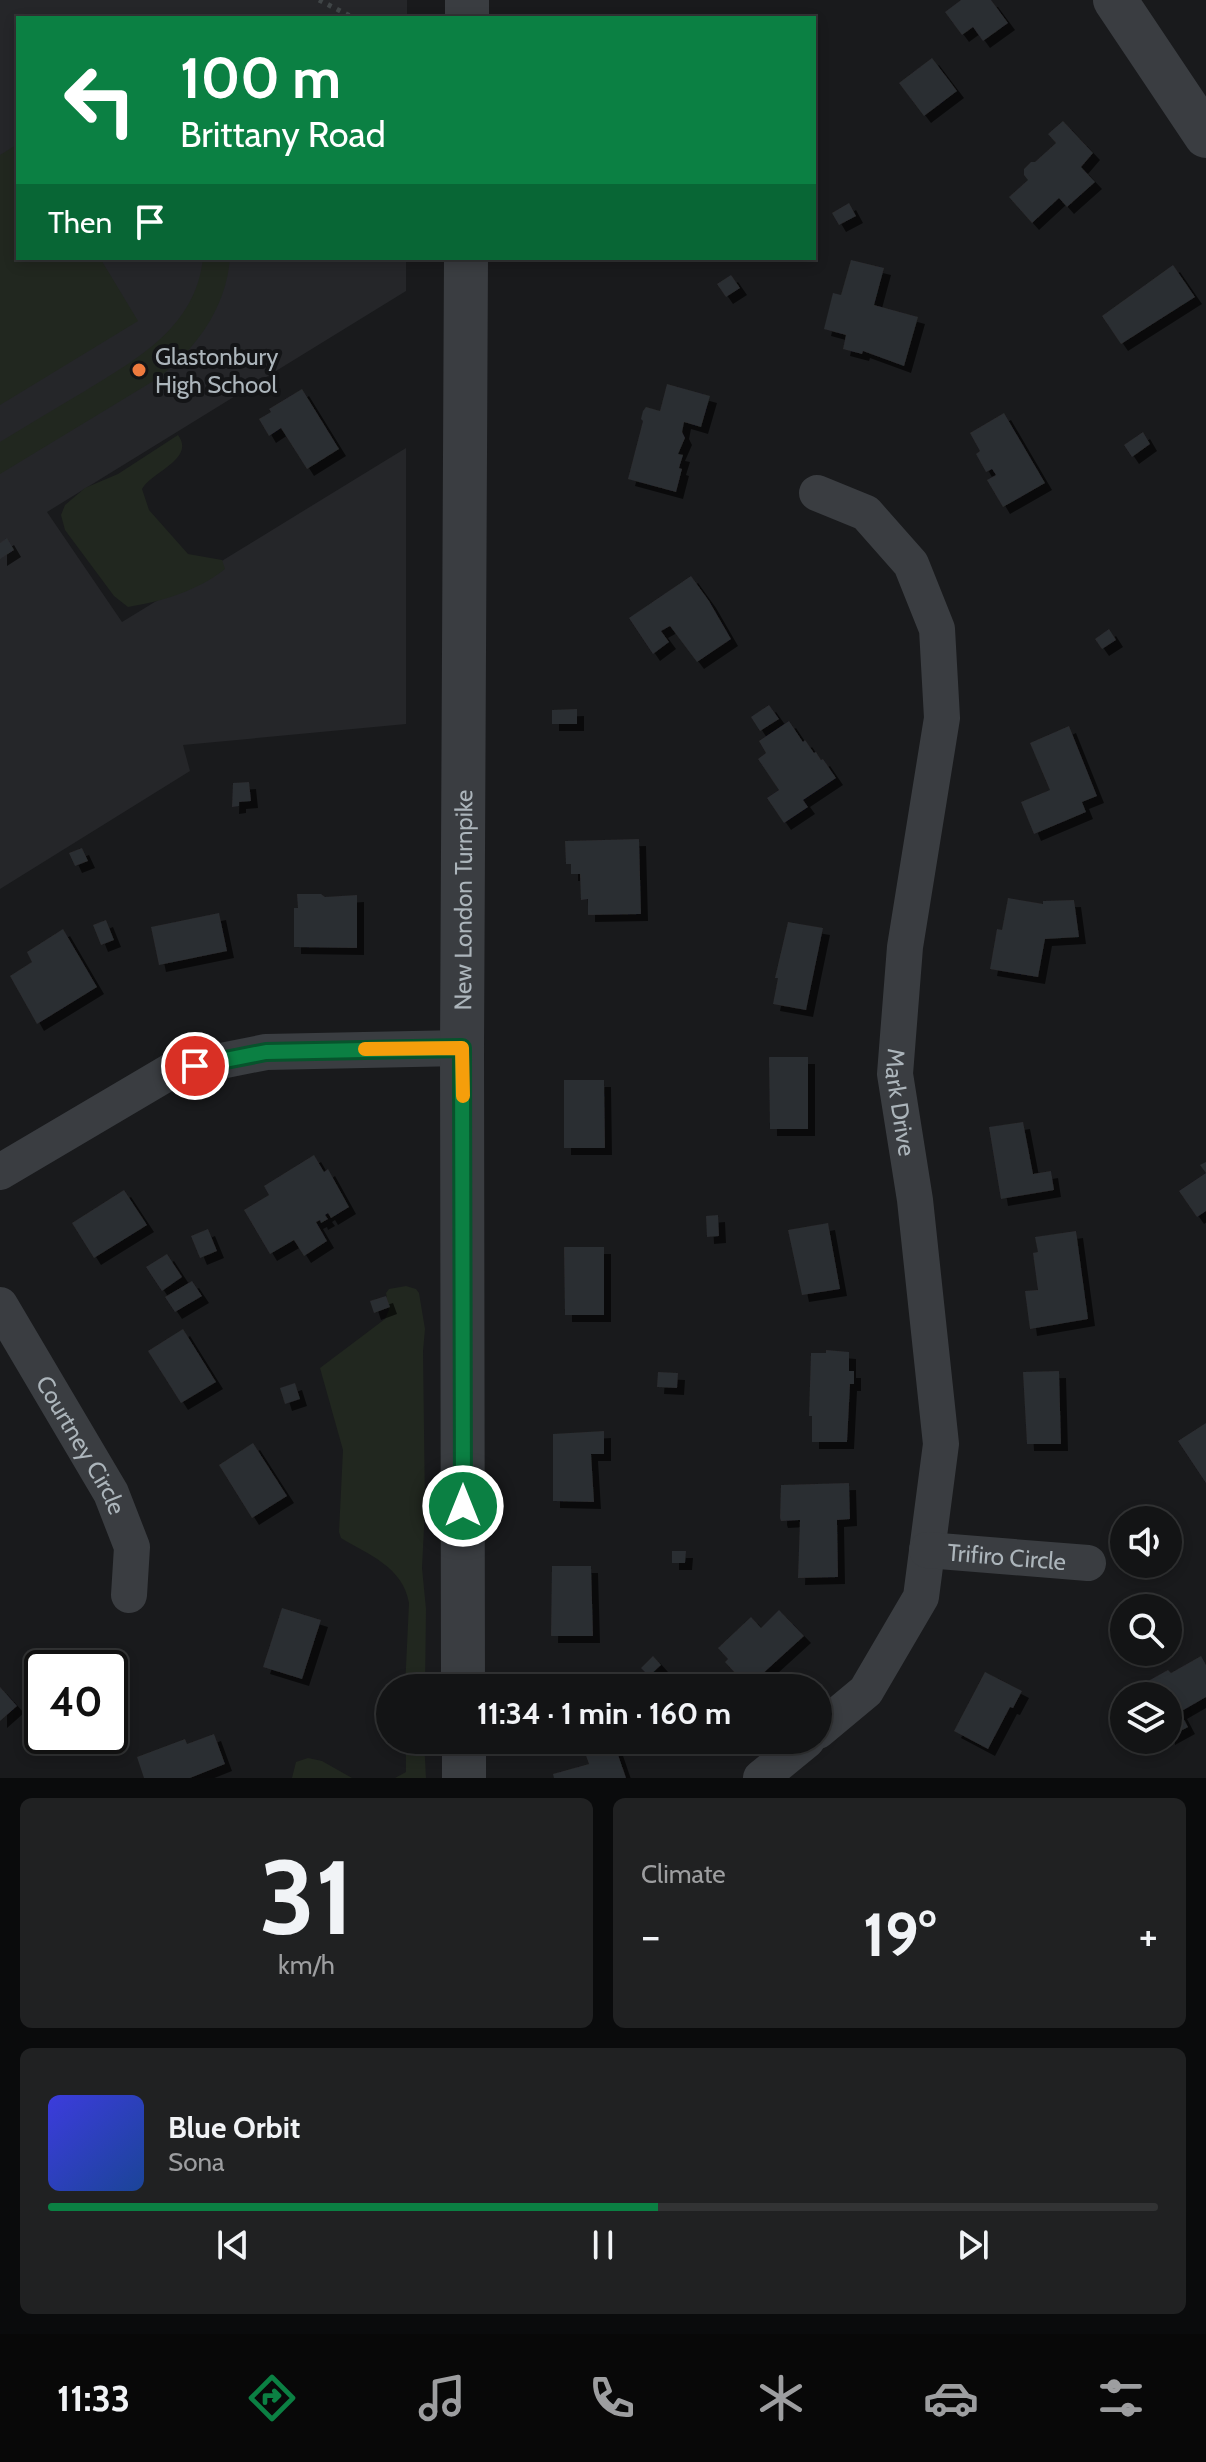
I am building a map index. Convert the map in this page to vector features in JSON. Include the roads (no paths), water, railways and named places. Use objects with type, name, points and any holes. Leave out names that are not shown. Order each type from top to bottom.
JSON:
[{"type":"street","points":[[1115,0],[1206,136]]},
{"type":"street","name":"New London Turnpike","points":[[463,1674],[466,260]]},
{"type":"street","name":"Mark Drive","points":[[817,493],[866,513],[911,564],[937,629],[942,718],[905,947],[895,1074],[915,1200],[941,1444],[921,1597],[866,1691],[832,1719]]},
{"type":"street","points":[[0,1172],[171,1071],[266,1052],[462,1048]]},
{"type":"street","name":"Courtney Circle","points":[[0,1305],[111,1493],[132,1547],[129,1595]]},
{"type":"street","name":"Trifiro Circle","points":[[927,1550],[1088,1563]]},
{"type":"street","points":[[464,1754],[464,1778]]},
{"type":"street","points":[[761,1778],[790,1754]]},
{"type":"place","name":"Glastonbury High School","points":[[139,370]]}]
